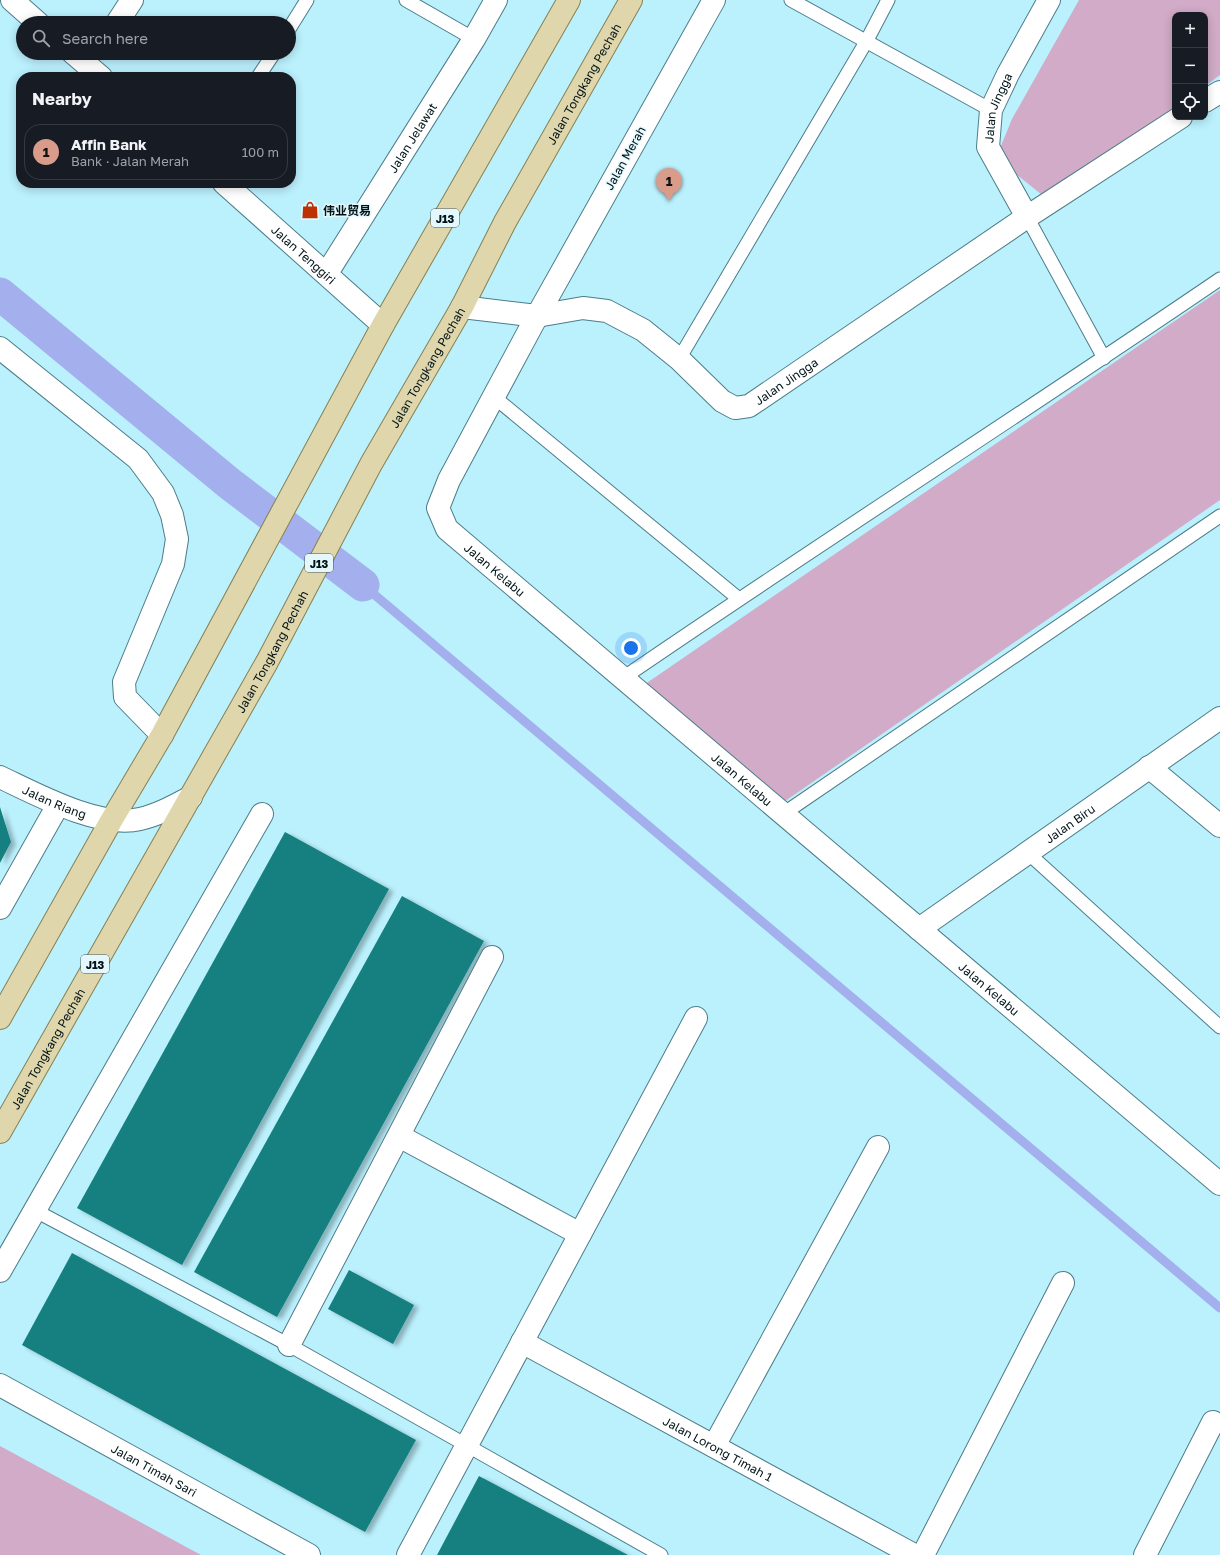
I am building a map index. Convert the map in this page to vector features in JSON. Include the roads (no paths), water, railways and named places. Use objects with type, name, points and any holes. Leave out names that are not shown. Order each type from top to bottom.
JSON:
[{"type":"main road","name":"J13","points":[[0,1018],[111,821],[162,735],[383,325],[569,0]]},
{"type":"main road","name":"Jalan Tongkang Pechah","points":[[0,1132],[267,662],[371,464],[462,307],[505,222],[631,0]]},
{"type":"street","points":[[12,0],[30,16]]},
{"type":"street","points":[[122,16],[132,0]]},
{"type":"street","name":"Jalan Jelawat","points":[[327,273],[474,39],[496,0]]},
{"type":"street","name":"Jalan Merah","points":[[537,316],[714,0]]},
{"type":"street","name":"Jalan Jingga","points":[[1027,217],[988,147],[991,110],[1008,74],[1049,0]]},
{"type":"street","points":[[85,60],[96,66]]},
{"type":"street","points":[[1208,99],[1220,92]]},
{"type":"street","name":"Jalan Jingga","points":[[462,307],[537,316],[583,308],[607,311],[643,330],[679,359],[722,401],[735,408],[749,406],[1027,217],[1176,120]]},
{"type":"street","name":"Jalan Tenggiri","points":[[230,188],[327,273],[383,325]]},
{"type":"street","name":"Jalan Kelabu","points":[[537,316],[450,480],[438,508],[446,529],[1220,1184]]},
{"type":"street","points":[[0,348],[138,459],[163,493],[172,515],[177,539],[173,564],[124,682],[125,697],[162,735]]},
{"type":"street","name":"Jalan Biru","points":[[920,930],[1220,718]]},
{"type":"street","points":[[1149,767],[1220,826]]},
{"type":"street","name":"Jalan Riang","points":[[0,777],[58,804],[111,821],[138,820],[158,813],[191,797]]},
{"type":"street","points":[[0,908],[58,804]]},
{"type":"street","points":[[0,1271],[262,814]]},
{"type":"street","points":[[289,1345],[492,957]]},
{"type":"street","points":[[408,1555],[696,1018]]},
{"type":"street","points":[[398,1136],[580,1234]]},
{"type":"street","points":[[714,1446],[878,1147]]},
{"type":"street","points":[[923,1555],[1063,1283]]},
{"type":"street","name":"Jalan Lorong Timah 1","points":[[522,1342],[914,1555]]},
{"type":"street","name":"Jalan Timah Sari","points":[[0,1385],[310,1555]]},
{"type":"street","points":[[1145,1555],[1213,1422]]},
{"type":"lane","points":[[296,18],[307,0]]},
{"type":"lane","points":[[406,0],[474,39]]},
{"type":"lane","points":[[791,0],[991,110]]},
{"type":"lane","points":[[679,359],[866,42],[888,0]]},
{"type":"lane","points":[[261,72],[269,60]]},
{"type":"lane","points":[[1027,217],[1104,358]]},
{"type":"lane","points":[[623,678],[739,599],[1104,358],[1220,279]]},
{"type":"lane","points":[[494,397],[739,599]]},
{"type":"lane","points":[[783,814],[1220,516]]},
{"type":"lane","points":[[1028,853],[1220,1027]]},
{"type":"lane","points":[[34,1210],[289,1345],[661,1555]]},
{"type":"waterway","points":[[0,294],[230,484],[363,585]]},
{"type":"waterway","points":[[363,585],[1220,1308]]},
{"type":"place","name":"Affin Bank","points":[[669,201]]},
{"type":"place","name":"伟业贸易","points":[[310,210]]}]
